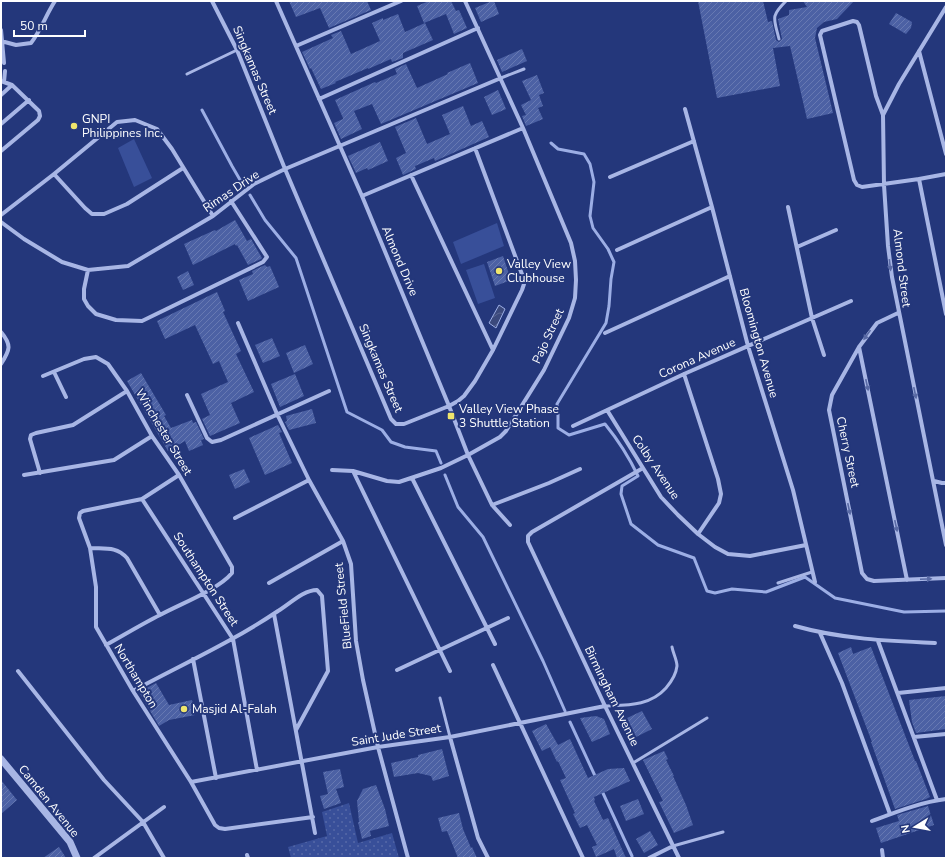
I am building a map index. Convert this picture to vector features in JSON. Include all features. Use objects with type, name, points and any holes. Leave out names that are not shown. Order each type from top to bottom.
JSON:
[{"type":"street","points":[[2,42],[16,45],[31,43],[55,1]]},
{"type":"street","name":"Singkamas Street","points":[[212,1],[237,50],[285,170],[391,419],[396,424],[404,424],[450,406],[464,396],[475,381],[493,350],[524,284],[475,148]]},
{"type":"street","name":"Almond Drive","points":[[276,1],[362,196],[450,406],[468,455],[492,505],[510,525]]},
{"type":"street","points":[[296,46],[401,1]]},
{"type":"street","name":"Pajo Street","points":[[332,470],[353,471],[386,481],[399,482],[441,468],[500,437],[509,428],[544,370],[570,318],[575,298],[576,280],[575,261],[571,243],[523,128],[465,1]]},
{"type":"street","points":[[883,115],[946,7]]},
{"type":"street","points":[[883,115],[876,96],[857,22],[852,21],[822,32],[820,35],[854,180],[857,185],[862,187],[884,185],[946,174]]},
{"type":"street","points":[[320,99],[478,28]]},
{"type":"street","points":[[1,30],[4,63]]},
{"type":"street","points":[[919,51],[946,154]]},
{"type":"street","points":[[1,151],[38,120],[40,116],[39,111],[29,100],[12,85],[3,81],[5,71]]},
{"type":"street","name":"Rimas Drive","points":[[1,222],[24,239],[62,262],[88,270],[128,266],[213,216],[254,184],[501,78]]},
{"type":"street","points":[[1,94],[12,85]]},
{"type":"street","points":[[1,124],[29,100]]},
{"type":"street","name":"Bloomington Avenue","points":[[685,109],[748,346],[793,490],[815,582]]},
{"type":"street","name":"Almond Street","points":[[883,115],[884,185],[888,246],[898,313],[944,523],[946,545]]},
{"type":"street","points":[[1,215],[117,122],[135,120],[157,129],[172,149],[213,216]]},
{"type":"street","points":[[362,196],[523,128]]},
{"type":"street","points":[[610,177],[694,141]]},
{"type":"street","points":[[54,174],[92,214],[104,214],[128,204],[183,168]]},
{"type":"street","points":[[411,175],[493,350]]},
{"type":"street","points":[[919,179],[946,314]]},
{"type":"street","points":[[88,270],[84,289],[84,299],[88,306],[96,314],[116,320],[142,321],[263,262],[267,257],[231,201]]},
{"type":"street","points":[[617,250],[712,207]]},
{"type":"street","points":[[788,207],[812,318],[824,355]]},
{"type":"street","points":[[797,247],[836,230]]},
{"type":"street","points":[[605,333],[730,276]]},
{"type":"street","name":"Corona Avenue","points":[[573,426],[684,374],[851,300]]},
{"type":"street","name":"Cherry Street","points":[[898,313],[875,324],[859,347],[832,395],[829,410],[862,573],[867,579],[907,580]]},
{"type":"street","name":"BlueField Street","points":[[238,323],[277,414],[309,480],[343,541],[350,564],[356,641],[363,680],[378,747],[408,858]]},
{"type":"street","points":[[1,332],[8,340],[9,346],[7,355],[1,364]]},
{"type":"street","points":[[859,347],[907,580],[946,578]]},
{"type":"street","name":"Winchester Street","points":[[43,376],[84,359],[96,357],[108,364],[127,390],[152,436],[179,475],[232,567],[232,573],[228,578],[203,593]]},
{"type":"street","points":[[54,372],[66,397]]},
{"type":"street","points":[[684,374],[718,479],[721,494],[719,503],[698,534]]},
{"type":"street","points":[[40,473],[30,439],[31,435],[73,425],[127,390]]},
{"type":"street","points":[[187,395],[207,438],[212,442],[221,440],[329,391]]},
{"type":"street","name":"Colby Avenue","points":[[607,410],[661,497],[698,534],[715,547],[728,554],[750,556],[806,545]]},
{"type":"street","points":[[24,475],[114,460],[152,436]]},
{"type":"street","name":"Birmingham Avenue","points":[[643,468],[532,532],[528,536],[528,542],[605,706],[679,858]]},
{"type":"street","points":[[492,505],[549,483],[580,469]]},
{"type":"street","points":[[353,471],[450,671]]},
{"type":"street","points":[[142,499],[179,475]]},
{"type":"street","points":[[412,478],[495,644]]},
{"type":"street","points":[[235,518],[309,480]]},
{"type":"street","points":[[934,481],[942,483],[946,482]]},
{"type":"street","name":"Northampton","points":[[142,499],[80,513],[79,518],[90,548],[96,588],[96,627],[133,691],[191,782],[215,825],[219,828],[225,829],[313,817]]},
{"type":"street","name":"Southampton Street","points":[[142,499],[233,639],[257,770]]},
{"type":"street","points":[[269,583],[343,541]]},
{"type":"street","points":[[90,548],[117,550],[122,553],[127,558],[160,615]]},
{"type":"street","points":[[133,691],[233,639],[274,614],[309,590],[317,590],[322,596],[328,671],[296,730]]},
{"type":"street","points":[[106,645],[203,593]]},
{"type":"street","points":[[274,614],[316,833]]},
{"type":"street","points":[[397,670],[508,618]]},
{"type":"street","points":[[795,626],[820,633],[878,641],[935,643]]},
{"type":"street","points":[[820,633],[842,683],[890,814]]},
{"type":"street","points":[[878,641],[937,800]]},
{"type":"street","points":[[193,659],[216,778]]},
{"type":"street","points":[[493,665],[583,858]]},
{"type":"street","points":[[18,671],[104,780],[143,822],[164,858]]},
{"type":"street","points":[[898,693],[946,688]]},
{"type":"street","name":"Saint Jude Street","points":[[191,782],[378,747],[450,737],[521,724],[605,706]]},
{"type":"street","points":[[914,737],[946,734]]},
{"type":"street","points":[[450,737],[478,838],[488,858]]},
{"type":"street","name":"Camden Avenue","points":[[1,759],[70,842],[77,858]]},
{"type":"street","points":[[872,821],[937,800],[946,799]]},
{"type":"street","points":[[94,858],[164,807]]},
{"type":"street","points":[[649,858],[673,846]]},
{"type":"street","points":[[882,850],[882,858]]},
{"type":"lane","points":[[779,39],[774,18],[776,11],[786,1]]},
{"type":"lane","points":[[187,74],[237,50]]},
{"type":"lane","points":[[501,78],[524,69]]},
{"type":"lane","points":[[778,583],[812,572]]},
{"type":"lane","points":[[605,706],[638,704],[652,699],[663,691],[674,679],[677,665],[672,647]]},
{"type":"lane","points":[[440,698],[450,737]]},
{"type":"lane","points":[[633,763],[707,718]]},
{"type":"lane","points":[[673,846],[723,832]]},
{"type":"shaded area","points":[[134,139],[152,178],[134,187],[118,148]]},
{"type":"shaded area","points":[[497,223],[504,246],[461,264],[453,242]]},
{"type":"shaded area","points":[[484,264],[495,298],[478,304],[466,270]]},
{"type":"shaded area","points":[[349,803],[358,843],[392,833],[399,858],[291,858],[288,847],[327,836],[322,812]]},
{"type":"water","points":[[499,305],[505,309],[496,328],[489,323]]},
{"type":"building","points":[[289,1],[367,1],[371,10],[329,28],[320,8],[296,17]]},
{"type":"building","points":[[429,1],[451,1],[456,11],[459,10],[467,28],[454,34],[446,14],[424,23],[417,6]]},
{"type":"building","points":[[494,1],[499,14],[481,22],[475,8]]},
{"type":"building","points":[[698,1],[763,1],[768,22],[772,21],[776,40],[779,42],[782,39],[778,19],[789,15],[789,10],[807,7],[803,1],[854,1],[837,19],[824,22],[817,28],[815,38],[833,113],[807,119],[790,46],[773,48],[780,86],[717,98]]},
{"type":"building","points":[[896,13],[912,22],[911,28],[906,34],[889,24]]},
{"type":"building","points":[[398,14],[405,32],[425,23],[433,40],[403,53],[403,58],[392,62],[391,59],[321,89],[302,52],[333,38],[331,35],[341,31],[351,54],[380,41],[372,23]]},
{"type":"building","points":[[522,49],[527,61],[502,72],[497,60]]},
{"type":"building","points":[[470,63],[478,83],[381,124],[372,104],[354,111],[362,129],[341,139],[334,123],[343,118],[335,100],[397,74],[395,69],[406,64],[417,88]]},
{"type":"building","points":[[537,75],[544,93],[539,95],[543,106],[538,108],[543,119],[526,126],[522,116],[526,115],[521,105],[531,100],[522,81]]},
{"type":"building","points":[[498,90],[506,109],[492,115],[484,97]]},
{"type":"building","points":[[463,106],[471,126],[482,121],[489,137],[435,161],[434,158],[415,166],[416,169],[403,175],[396,158],[406,153],[395,127],[416,118],[427,144],[450,134],[442,115]]},
{"type":"building","points":[[380,142],[388,161],[368,170],[367,168],[356,173],[348,156]]},
{"type":"building","points":[[235,220],[247,241],[251,239],[262,258],[248,265],[235,244],[193,265],[184,244],[215,230],[216,231]]},
{"type":"building","name":"Valley View Clubhouse","points":[[503,256],[511,280],[495,286],[487,262]]},
{"type":"building","points":[[265,265],[267,267],[270,266],[279,287],[248,301],[239,280],[253,274],[252,271]]},
{"type":"building","points":[[188,271],[194,285],[183,290],[177,277]]},
{"type":"building","points":[[217,292],[225,311],[223,312],[241,351],[236,354],[254,392],[231,403],[240,423],[210,436],[202,419],[210,415],[201,394],[228,382],[219,361],[213,364],[195,325],[165,339],[157,321]]},
{"type":"building","points":[[272,338],[280,356],[263,363],[255,345]]},
{"type":"building","points":[[305,345],[313,364],[294,373],[286,353]]},
{"type":"building","points":[[141,373],[166,415],[164,416],[171,428],[192,420],[193,423],[196,422],[204,439],[201,440],[203,445],[189,451],[185,441],[168,451],[127,381]]},
{"type":"building","points":[[295,374],[304,396],[280,407],[271,384]]},
{"type":"building","points":[[312,409],[316,423],[289,430],[285,422],[287,421],[286,416]]},
{"type":"building","points":[[278,425],[282,432],[279,433],[292,463],[265,475],[249,438]]},
{"type":"building","points":[[244,469],[250,482],[235,489],[229,475]]},
{"type":"building","points":[[851,647],[853,654],[871,647],[930,797],[895,809],[872,742],[838,653]]},
{"type":"building","points":[[156,683],[169,705],[192,700],[195,715],[169,720],[159,726],[139,692]]},
{"type":"building","points":[[946,696],[946,729],[916,733],[912,722],[909,700]]},
{"type":"building","points":[[642,711],[652,729],[636,737],[627,718]]},
{"type":"building","points":[[596,716],[604,719],[610,734],[592,742],[580,718]]},
{"type":"building","points":[[546,724],[558,745],[570,739],[588,778],[608,769],[624,768],[630,781],[594,797],[594,801],[603,820],[608,818],[626,858],[617,858],[614,849],[596,857],[592,847],[597,845],[587,825],[580,828],[573,814],[575,813],[560,780],[566,778],[558,761],[557,762],[550,747],[542,751],[532,731]]},
{"type":"building","points":[[442,749],[449,776],[433,781],[431,776],[418,773],[394,777],[391,763],[418,757],[418,755]]},
{"type":"building","points":[[664,751],[668,759],[666,760],[674,776],[693,825],[674,833],[659,802],[663,801],[643,760]]},
{"type":"building","points":[[340,769],[344,787],[336,789],[341,803],[324,809],[320,796],[328,794],[323,772]]},
{"type":"building","points":[[1,780],[17,800],[1,814]]},
{"type":"building","points":[[376,785],[385,809],[389,826],[370,831],[371,836],[362,839],[358,822],[357,801],[363,789]]},
{"type":"building","points":[[638,799],[644,814],[626,821],[620,806]]},
{"type":"building","points":[[928,806],[934,825],[881,843],[876,828],[899,821],[897,815]]},
{"type":"building","points":[[459,813],[463,829],[477,858],[458,858],[447,831],[442,832],[438,818]]},
{"type":"building","points":[[650,831],[658,845],[644,853],[636,839]]},
{"type":"building","points":[[59,847],[66,858],[43,858]]},
{"type":"waterway","points":[[202,110],[243,185]]},
{"type":"waterway","points":[[551,143],[558,149],[584,154],[590,164],[594,182],[590,216],[593,228],[608,249],[614,262],[606,323],[557,404],[558,428],[569,435],[605,424],[610,430],[627,455],[638,476],[622,486],[621,494],[631,524],[658,545],[694,558],[707,591],[715,593],[732,589],[766,592],[805,577],[835,598],[904,612],[946,611]]},
{"type":"waterway","points":[[250,195],[265,220],[296,258],[347,412],[382,430],[391,442],[405,447],[436,451],[441,463]]},
{"type":"waterway","points":[[445,475],[458,507],[483,537],[543,661],[565,711]]},
{"type":"waterway","points":[[570,722],[596,778]]},
{"type":"waterway","points":[[602,791],[632,856]]},
{"type":"place","name":"GNPI Philippines Inc.","points":[[74,126]]},
{"type":"place","name":"Valley View Clubhouse","points":[[499,271]]},
{"type":"place","name":"Valley View Phase 3 Shuttle Station","points":[[451,416]]},
{"type":"place","name":"Masjid Al-Falah","points":[[184,709]]}]
